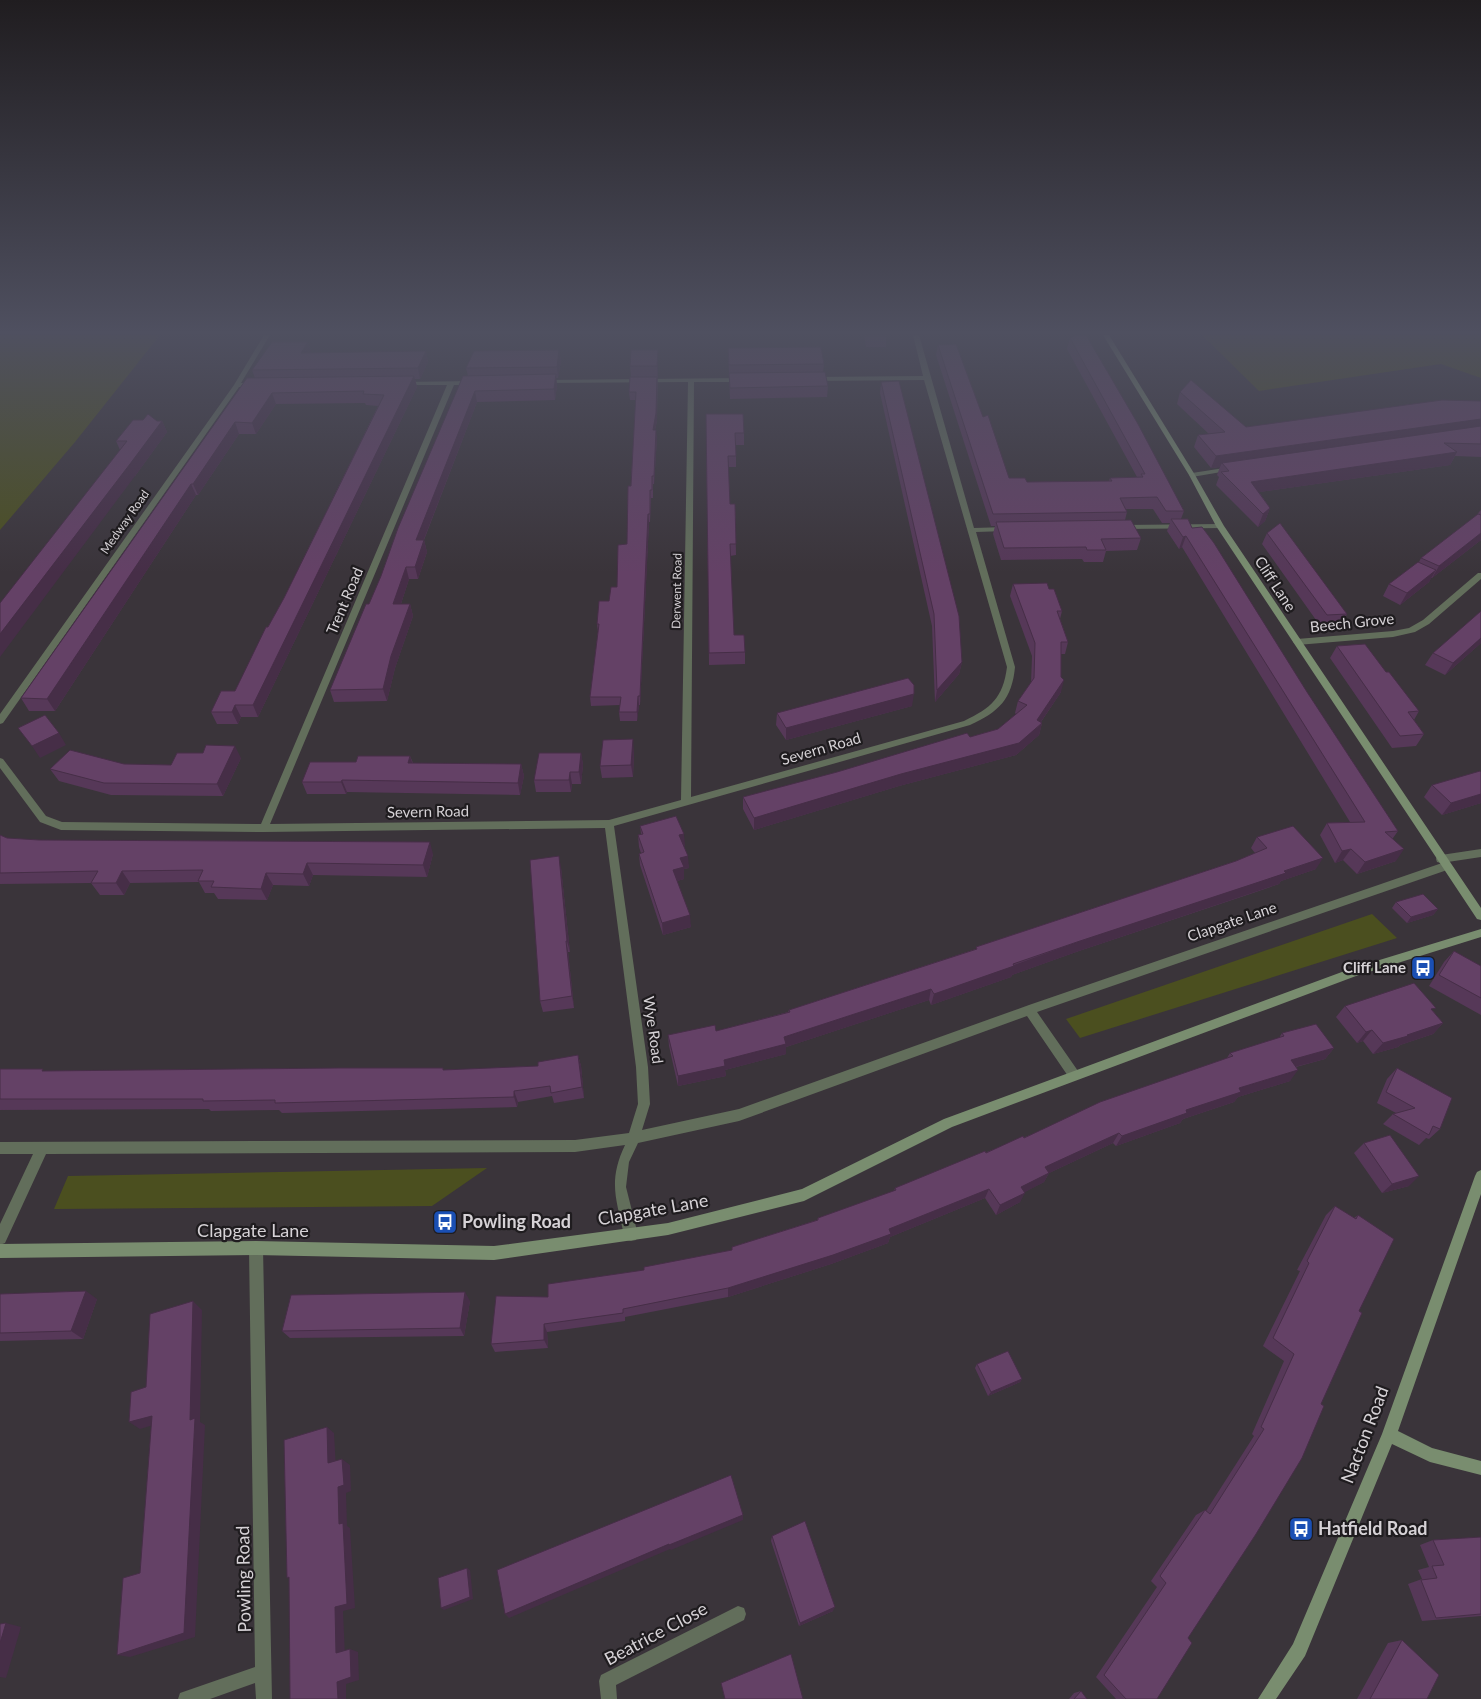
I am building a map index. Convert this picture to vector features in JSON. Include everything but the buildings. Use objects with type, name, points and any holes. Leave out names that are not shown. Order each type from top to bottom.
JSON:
[{"type":"street","name":"Medway Road","points":[[0,721],[216,414]]},
{"type":"street","name":"Trent Road","points":[[264,828],[438,414]]},
{"type":"street","name":"Derwent Road","points":[[686,803],[691,414]]},
{"type":"street","name":"Severn Road","points":[[264,828],[609,824],[967,723],[982,717],[996,707],[1010,682],[1011,667],[938,414]]},
{"type":"street","name":"Cliff Lane","points":[[1155,414],[1192,475],[1220,526],[1481,916]]},
{"type":"street","points":[[1192,475],[1241,468]]},
{"type":"street","points":[[1111,528],[1220,526]]},
{"type":"street","points":[[972,530],[1012,529]]},
{"type":"street","name":"Beech Grove","points":[[1297,642],[1394,634],[1412,630],[1426,622],[1481,575]]},
{"type":"street","points":[[0,761],[43,819],[61,826],[264,828]]},
{"type":"street","name":"Wye Road","points":[[609,824],[642,1067],[644,1104],[634,1138],[623,1162],[620,1187],[631,1235]]},
{"type":"street","points":[[1444,862],[1481,853]]},
{"type":"street","name":"Clapgate Lane","points":[[0,1148],[575,1146],[634,1138],[739,1116],[1444,862]]},
{"type":"street","name":"Clapgate Lane","points":[[0,1251],[256,1248],[494,1253],[668,1229],[804,1194],[948,1123],[1354,972],[1481,933]]},
{"type":"street","points":[[1029,1010],[1074,1075]]},
{"type":"street","points":[[0,1238],[42,1148]]},
{"type":"street","name":"Nacton Road","points":[[1266,1699],[1299,1650],[1389,1435],[1481,1176]]},
{"type":"street","name":"Powling Road","points":[[256,1248],[264,1699]]},
{"type":"street","points":[[1389,1435],[1430,1455],[1481,1468]]},
{"type":"street","name":"Beatrice Close","points":[[609,1699],[607,1681],[738,1614]]},
{"type":"street","points":[[186,1699],[264,1672]]},
{"type":"green space","points":[[0,414],[97,414],[75,442],[0,530]]},
{"type":"green space","points":[[1372,914],[1397,938],[1080,1038],[1066,1019]]},
{"type":"green space","points":[[487,1168],[432,1206],[54,1209],[68,1176]]},
{"type":"place","name":"Cliff Lane","points":[[1423,968]]},
{"type":"place","name":"Powling Road","points":[[445,1222]]},
{"type":"place","name":"Hatfield Road","points":[[1301,1529]]}]
